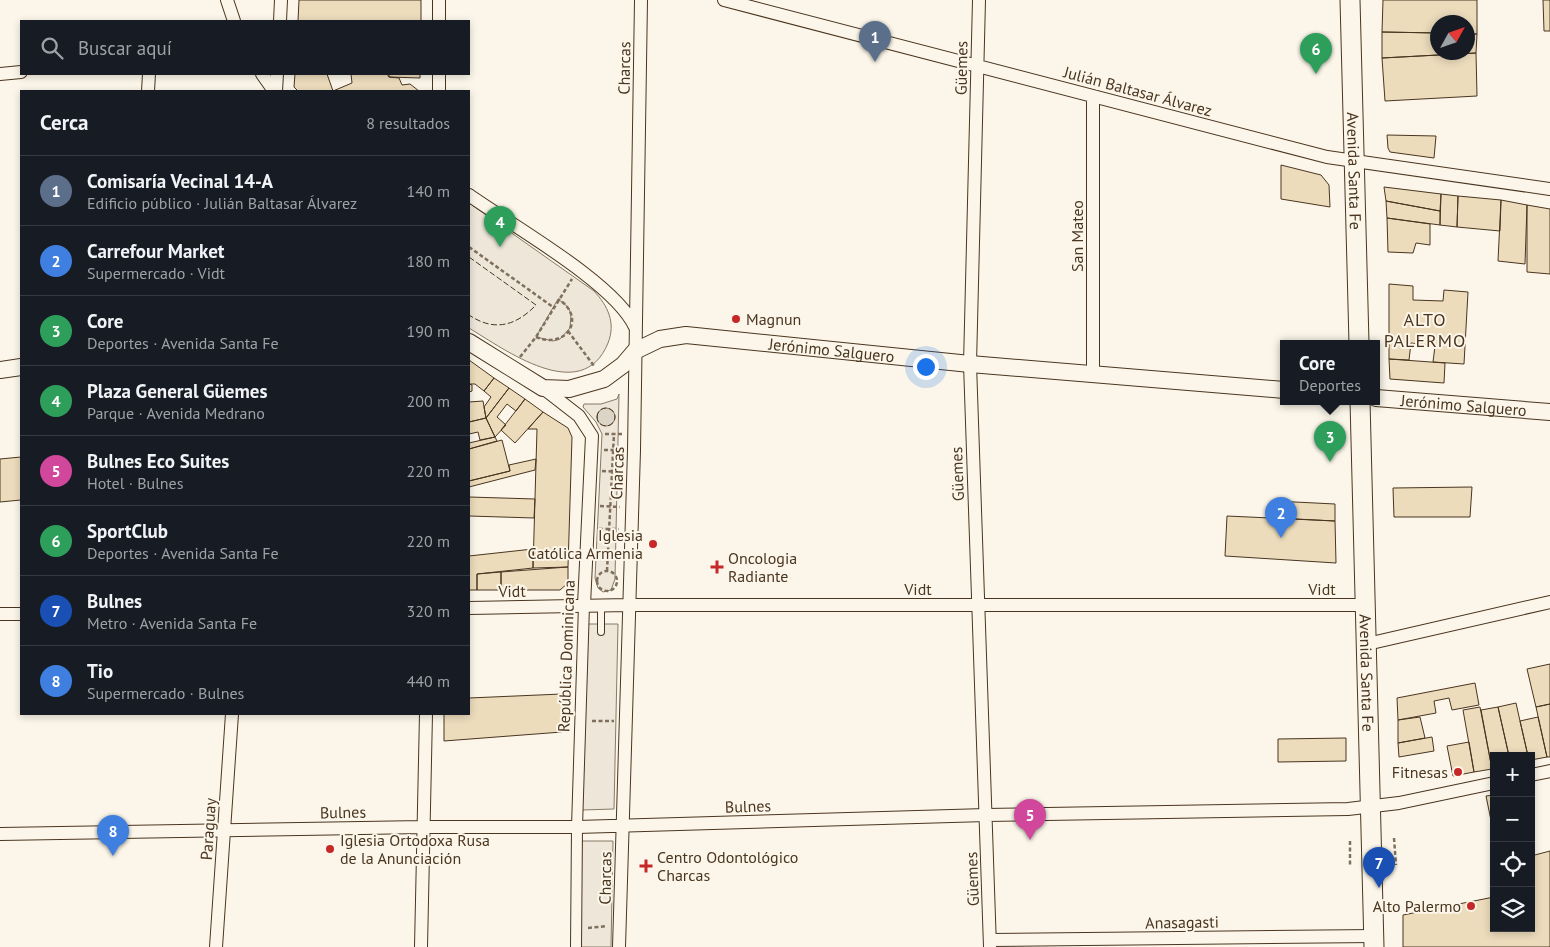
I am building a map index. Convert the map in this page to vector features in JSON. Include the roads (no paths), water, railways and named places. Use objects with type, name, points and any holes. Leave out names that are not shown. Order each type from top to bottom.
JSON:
[{"type":"main road","name":"Avenida Santa Fe","points":[[1350,0],[1359,340]]},
{"type":"main road","name":"Avenida Santa Fe","points":[[1360,405],[1374,941]]},
{"type":"street","points":[[227,0],[234,20]]},
{"type":"street","points":[[280,20],[281,0]]},
{"type":"street","points":[[439,20],[440,0]]},
{"type":"street","name":"Charcas","points":[[619,947],[634,450],[641,0]]},
{"type":"street","name":"Julián Baltasar Álvarez","points":[[724,0],[1327,157],[1550,189]]},
{"type":"street","name":"Güemes","points":[[979,0],[970,364],[990,944]]},
{"type":"street","points":[[0,74],[20,72]]},
{"type":"street","points":[[148,90],[149,75]]},
{"type":"street","points":[[263,75],[274,90]]},
{"type":"street","points":[[275,90],[277,75]]},
{"type":"street","points":[[439,75],[439,90]]},
{"type":"street","name":"San Mateo","points":[[1093,96],[1093,375]]},
{"type":"street","points":[[470,197],[590,278],[622,306],[635,327]]},
{"type":"street","name":"Jerónimo Salguero","points":[[543,388],[569,389],[604,379],[623,365],[635,351],[660,340],[686,336],[970,364],[1280,390]]},
{"type":"street","points":[[470,343],[543,388]]},
{"type":"street","points":[[0,370],[20,367]]},
{"type":"street","name":"República Dominicana","points":[[543,388],[579,416],[592,436],[576,827],[576,947]]},
{"type":"street","name":"Jerónimo Salguero","points":[[1380,398],[1550,412]]},
{"type":"street","points":[[1367,644],[1550,602]]},
{"type":"street","name":"Vidt","points":[[470,608],[584,605],[1366,605]]},
{"type":"street","points":[[0,614],[20,614]]},
{"type":"street","name":"Paraguay","points":[[216,947],[232,715]]},
{"type":"street","points":[[421,947],[426,715]]},
{"type":"street","points":[[1535,774],[1550,771]]},
{"type":"street","name":"Bulnes","points":[[0,834],[224,832],[423,827],[576,827],[986,815],[1372,807],[1490,784]]},
{"type":"street","name":"Anasagasti","points":[[990,944],[1374,941]]},
{"type":"lane","points":[[601,605],[601,632]]},
{"type":"place","name":"Comisaría Vecinal 14-A","points":[[875,62]]},
{"type":"place","name":"SportClub","points":[[1316,74]]},
{"type":"place","name":"Plaza General Güemes","points":[[500,247]]},
{"type":"place","name":"Magnun","points":[[736,319]]},
{"type":"place","name":"Core","points":[[1330,462]]},
{"type":"place","name":"Carrefour Market","points":[[1281,538]]},
{"type":"place","name":"Iglesia Católica Armenia","points":[[653,544]]},
{"type":"place","name":"Oncologia Radiante","points":[[717,567]]},
{"type":"place","name":"Fitnesas","points":[[1458,772]]},
{"type":"place","name":"Bulnes Eco Suites","points":[[1030,840]]},
{"type":"place","name":"Iglesia Ortodoxa Rusa de la Anunciación","points":[[330,849]]},
{"type":"place","name":"Tio","points":[[113,856]]},
{"type":"place","name":"Centro Odontológico Charcas","points":[[646,866]]},
{"type":"place","name":"Bulnes","points":[[1379,888]]},
{"type":"place","name":"Alto Palermo","points":[[1471,906]]},
{"type":"district","name":"ALTO PALERMO","points":[[1425,330]]}]
